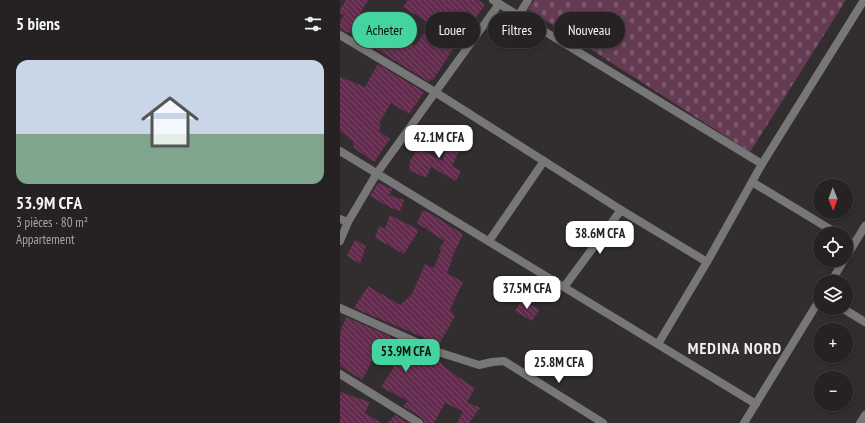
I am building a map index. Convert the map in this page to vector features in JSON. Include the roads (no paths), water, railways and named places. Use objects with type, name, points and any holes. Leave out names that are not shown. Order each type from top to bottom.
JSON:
[{"type":"street","points":[[521,12],[528,0]]},
{"type":"street","points":[[658,344],[707,262],[762,164],[864,0]]},
{"type":"street","points":[[340,241],[348,222],[377,173],[435,92],[496,2],[514,12]]},
{"type":"street","points":[[546,32],[762,164]]},
{"type":"street","points":[[340,35],[435,92],[621,210],[707,262]]},
{"type":"street","points":[[340,151],[756,404]]},
{"type":"street","points":[[489,241],[544,161]]},
{"type":"street","points":[[752,182],[826,227]]},
{"type":"street","points":[[564,287],[621,210]]},
{"type":"street","points":[[340,219],[348,222]]},
{"type":"street","points":[[854,244],[865,226]]},
{"type":"street","points":[[340,308],[438,352],[479,365],[504,361],[603,423]]},
{"type":"street","points":[[744,423],[813,310]]},
{"type":"street","points":[[853,315],[865,322]]},
{"type":"street","points":[[340,374],[419,423]]},
{"type":"street","points":[[860,423],[865,414]]},
{"type":"district","name":"MEDINA NORD","points":[[735,348]]}]
